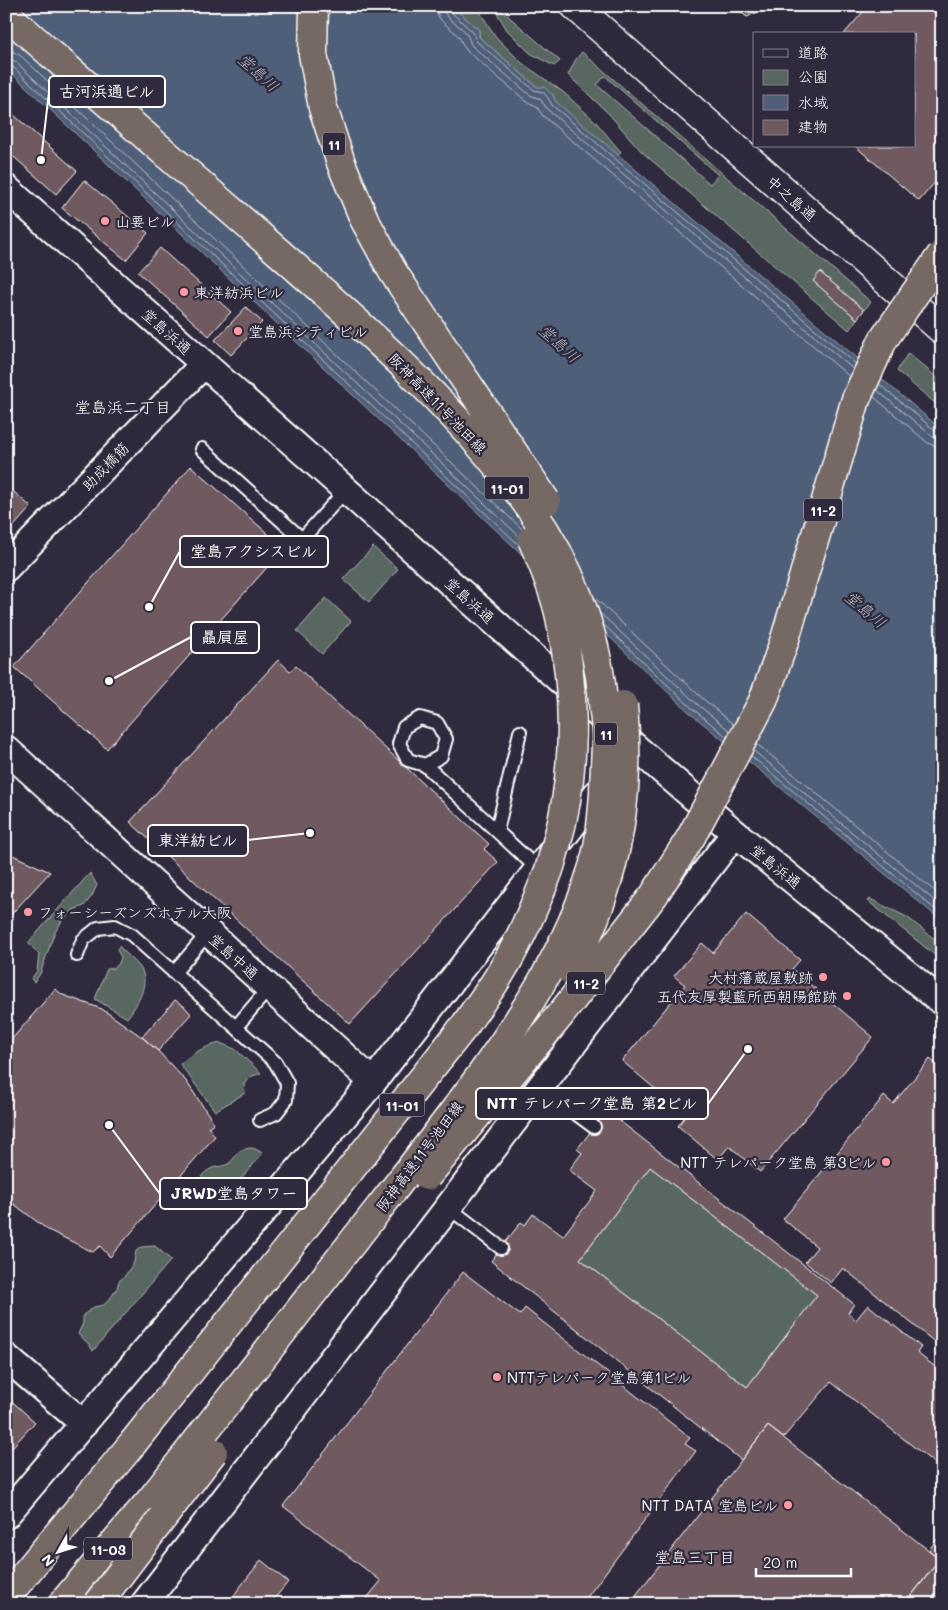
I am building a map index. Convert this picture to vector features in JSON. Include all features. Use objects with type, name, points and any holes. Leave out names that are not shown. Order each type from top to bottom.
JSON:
[{"type":"highway","name":"阪神高速11号池田線","points":[[73,1604],[162,1502],[427,1176],[485,1099],[547,1011],[572,968],[593,923],[609,878],[620,832],[625,785],[626,736],[621,687],[611,642],[594,589],[571,542],[543,496],[393,272],[364,219],[341,163],[323,108],[313,54],[314,6]]},
{"type":"highway","name":"阪神高速11号池田線","points":[[6,14],[341,308],[412,374],[494,461],[529,506],[556,549],[576,593],[593,640],[603,697],[606,736],[602,829],[592,871],[554,962],[530,1004],[468,1092],[162,1502],[97,1604]]},
{"type":"highway","name":"11-2","points":[[427,1176],[561,1014],[654,895],[690,837],[762,701],[785,639],[856,399],[883,340],[942,254]]},
{"type":"highway","name":"11-01","points":[[6,1598],[133,1443],[466,1024],[501,973],[527,922],[548,873],[563,821],[570,770],[572,720],[569,670],[559,615],[544,566],[522,517],[393,272]]},
{"type":"highway","name":"11-03","points":[[62,1604],[162,1502]]},
{"type":"highway","name":"11-03","points":[[87,1604],[162,1502]]},
{"type":"highway","name":"11-01","points":[[6,1579],[41,1557]]},
{"type":"highway","name":"11-01","points":[[19,1604],[41,1557]]},
{"type":"street","name":"中之島通","points":[[575,6],[942,330]]},
{"type":"street","name":"堂島浜通","points":[[6,188],[634,746],[735,833],[942,1002]]},
{"type":"street","name":"助成橋筋","points":[[6,568],[204,364]]},
{"type":"street","points":[[6,1515],[373,1082],[634,746]]},
{"type":"street","name":"堂島中通","points":[[6,749],[373,1082]]},
{"type":"street","points":[[144,1604],[735,833]]},
{"type":"street","points":[[6,1358],[84,1424]]},
{"type":"lane","points":[[202,448],[302,539],[346,490]]},
{"type":"lane","points":[[497,831],[520,732]]},
{"type":"lane","points":[[425,765],[538,869]]},
{"type":"lane","points":[[77,955],[83,940],[98,928],[115,926],[132,936],[275,1062],[287,1083],[286,1100],[276,1113],[260,1120]]},
{"type":"lane","points":[[174,973],[208,932]]},
{"type":"lane","points":[[236,1027],[269,988]]},
{"type":"lane","points":[[540,1087],[594,1126]]},
{"type":"lane","points":[[448,1207],[501,1248]]},
{"type":"green space","points":[[452,6],[476,6],[496,37],[522,63],[563,92],[595,121],[621,152],[618,155],[554,101],[553,95],[537,87],[479,37],[479,30]]},
{"type":"green space","points":[[500,9],[560,61],[554,66],[530,53],[507,30],[497,13]]},
{"type":"green space","points":[[582,52],[871,302],[864,310],[820,272],[813,281],[857,319],[849,330],[642,152],[609,114],[568,75]],"holes":[[[605,76],[718,175],[710,184],[597,85]]]},
{"type":"green space","points":[[908,353],[942,382],[942,409],[897,371]]},
{"type":"green space","points":[[373,547],[398,569],[369,602],[343,579]]},
{"type":"green space","points":[[326,598],[351,621],[322,654],[297,631]]},
{"type":"green space","points":[[90,873],[97,885],[92,896],[84,906],[73,910],[62,921],[54,934],[40,974],[34,982],[31,979],[37,971],[39,954],[28,943]]},
{"type":"green space","points":[[870,899],[907,917],[942,945],[942,961],[868,901]]},
{"type":"green space","points":[[119,946],[139,966],[143,972],[144,979],[144,986],[139,1000],[127,1018],[95,999],[107,969],[117,966],[119,962],[121,957],[117,950]]},
{"type":"green space","points":[[220,1043],[235,1049],[261,1073],[250,1077],[244,1084],[245,1093],[215,1111],[180,1064],[198,1051]]},
{"type":"green space","points":[[253,1148],[263,1153],[215,1209],[201,1198],[196,1189],[200,1178],[205,1172],[228,1164],[239,1151]]},
{"type":"green space","points":[[650,1167],[817,1295],[747,1387],[580,1259]]},
{"type":"green space","points":[[155,1246],[171,1260],[93,1351],[89,1344],[78,1334],[83,1323],[83,1315],[94,1307],[104,1305],[112,1296],[119,1281],[125,1276],[134,1262],[136,1251],[141,1247]]},
{"type":"water","name":"堂島川","points":[[6,6],[452,6],[479,30],[479,37],[537,87],[544,87],[553,95],[555,101],[942,430],[942,921],[689,712],[6,68]]},
{"type":"building","points":[[741,6],[771,6],[747,17],[738,10]]},
{"type":"building","points":[[868,6],[942,6],[942,174],[919,201],[857,148],[916,148],[916,32],[846,32]]},
{"type":"building","points":[[6,108],[77,171],[56,194],[6,150]]},
{"type":"building","name":"山要ビル","points":[[84,180],[148,233],[126,260],[62,208]]},
{"type":"building","name":"東洋紡浜ビル","points":[[160,248],[231,312],[209,336],[138,272]]},
{"type":"building","points":[[820,272],[864,310],[857,319],[813,281]]},
{"type":"building","name":"堂島浜シティビル","points":[[246,307],[262,322],[231,355],[215,340]]},
{"type":"building","points":[[191,466],[284,548],[107,749],[14,667]]},
{"type":"building","points":[[6,485],[31,507],[6,535]]},
{"type":"building","points":[[278,660],[290,671],[296,666],[489,844],[484,849],[498,862],[350,1024],[130,822]]},
{"type":"building","points":[[6,852],[50,872],[6,920]]},
{"type":"building","points":[[746,914],[800,960],[792,969],[873,1037],[760,1172],[729,1146],[718,1160],[678,1126],[686,1115],[622,1061],[685,985],[674,976],[702,943],[713,953]]},
{"type":"building","points":[[55,989],[63,995],[102,1009],[142,1037],[186,1081],[214,1123],[208,1127],[215,1136],[110,1257],[100,1246],[93,1252],[48,1230],[6,1198],[6,1046]]},
{"type":"building","points":[[175,1000],[191,1014],[158,1051],[142,1037]]},
{"type":"building","name":"NTT テレパーク堂島 第3ビル","points":[[930,1059],[942,1069],[942,1348],[843,1268],[831,1283],[805,1262],[817,1247],[783,1219],[884,1096],[893,1104]]},
{"type":"building","points":[[607,1111],[854,1304],[848,1313],[856,1320],[868,1305],[921,1347],[917,1353],[942,1372],[942,1469],[831,1382],[783,1438],[768,1426],[741,1460],[491,1261],[521,1222],[525,1225],[533,1214],[563,1236],[597,1191],[569,1170],[582,1153],[577,1149]],"holes":[[[650,1167],[817,1295],[747,1387],[580,1259]]]},
{"type":"building","name":"NTTテレパーク堂島第1ビル","points":[[463,1272],[520,1315],[525,1308],[690,1438],[685,1444],[696,1451],[582,1604],[362,1604],[381,1581],[283,1506]]},
{"type":"building","points":[[6,1396],[35,1422],[6,1454]]},
{"type":"building","name":"NTT DATA 堂島ビル","points":[[768,1426],[940,1559],[905,1604],[629,1604]]},
{"type":"building","points":[[942,1532],[942,1604],[918,1604],[910,1597],[940,1559],[929,1550]]},
{"type":"building","points":[[261,1560],[288,1582],[270,1604],[227,1604]]},
{"type":"place","name":"古河浜通ビル","points":[[41,160]]},
{"type":"place","name":"山要ビル","points":[[105,221]]},
{"type":"place","name":"東洋紡浜ビル","points":[[184,292]]},
{"type":"place","name":"堂島浜シティビル","points":[[238,331]]},
{"type":"place","name":"堂島アクシスビル","points":[[149,607]]},
{"type":"place","name":"贔屓屋","points":[[109,681]]},
{"type":"place","name":"東洋紡ビル","points":[[310,833]]},
{"type":"place","name":"フォーシーズンズホテル大阪","points":[[28,912]]},
{"type":"place","name":"大村藩蔵屋敷跡","points":[[823,977]]},
{"type":"place","name":"五代友厚製藍所西朝陽館跡","points":[[847,996]]},
{"type":"place","name":"NTT テレパーク堂島 第2ビル","points":[[748,1049]]},
{"type":"place","name":"JRWD堂島タワー","points":[[109,1125]]},
{"type":"place","name":"NTT テレパーク堂島 第3ビル","points":[[886,1162]]},
{"type":"place","name":"NTTテレパーク堂島第1ビル","points":[[497,1377]]},
{"type":"place","name":"NTT DATA 堂島ビル","points":[[788,1505]]},
{"type":"district","name":"堂島浜二丁目","points":[[123,406]]},
{"type":"district","name":"堂島三丁目","points":[[695,1556]]}]
